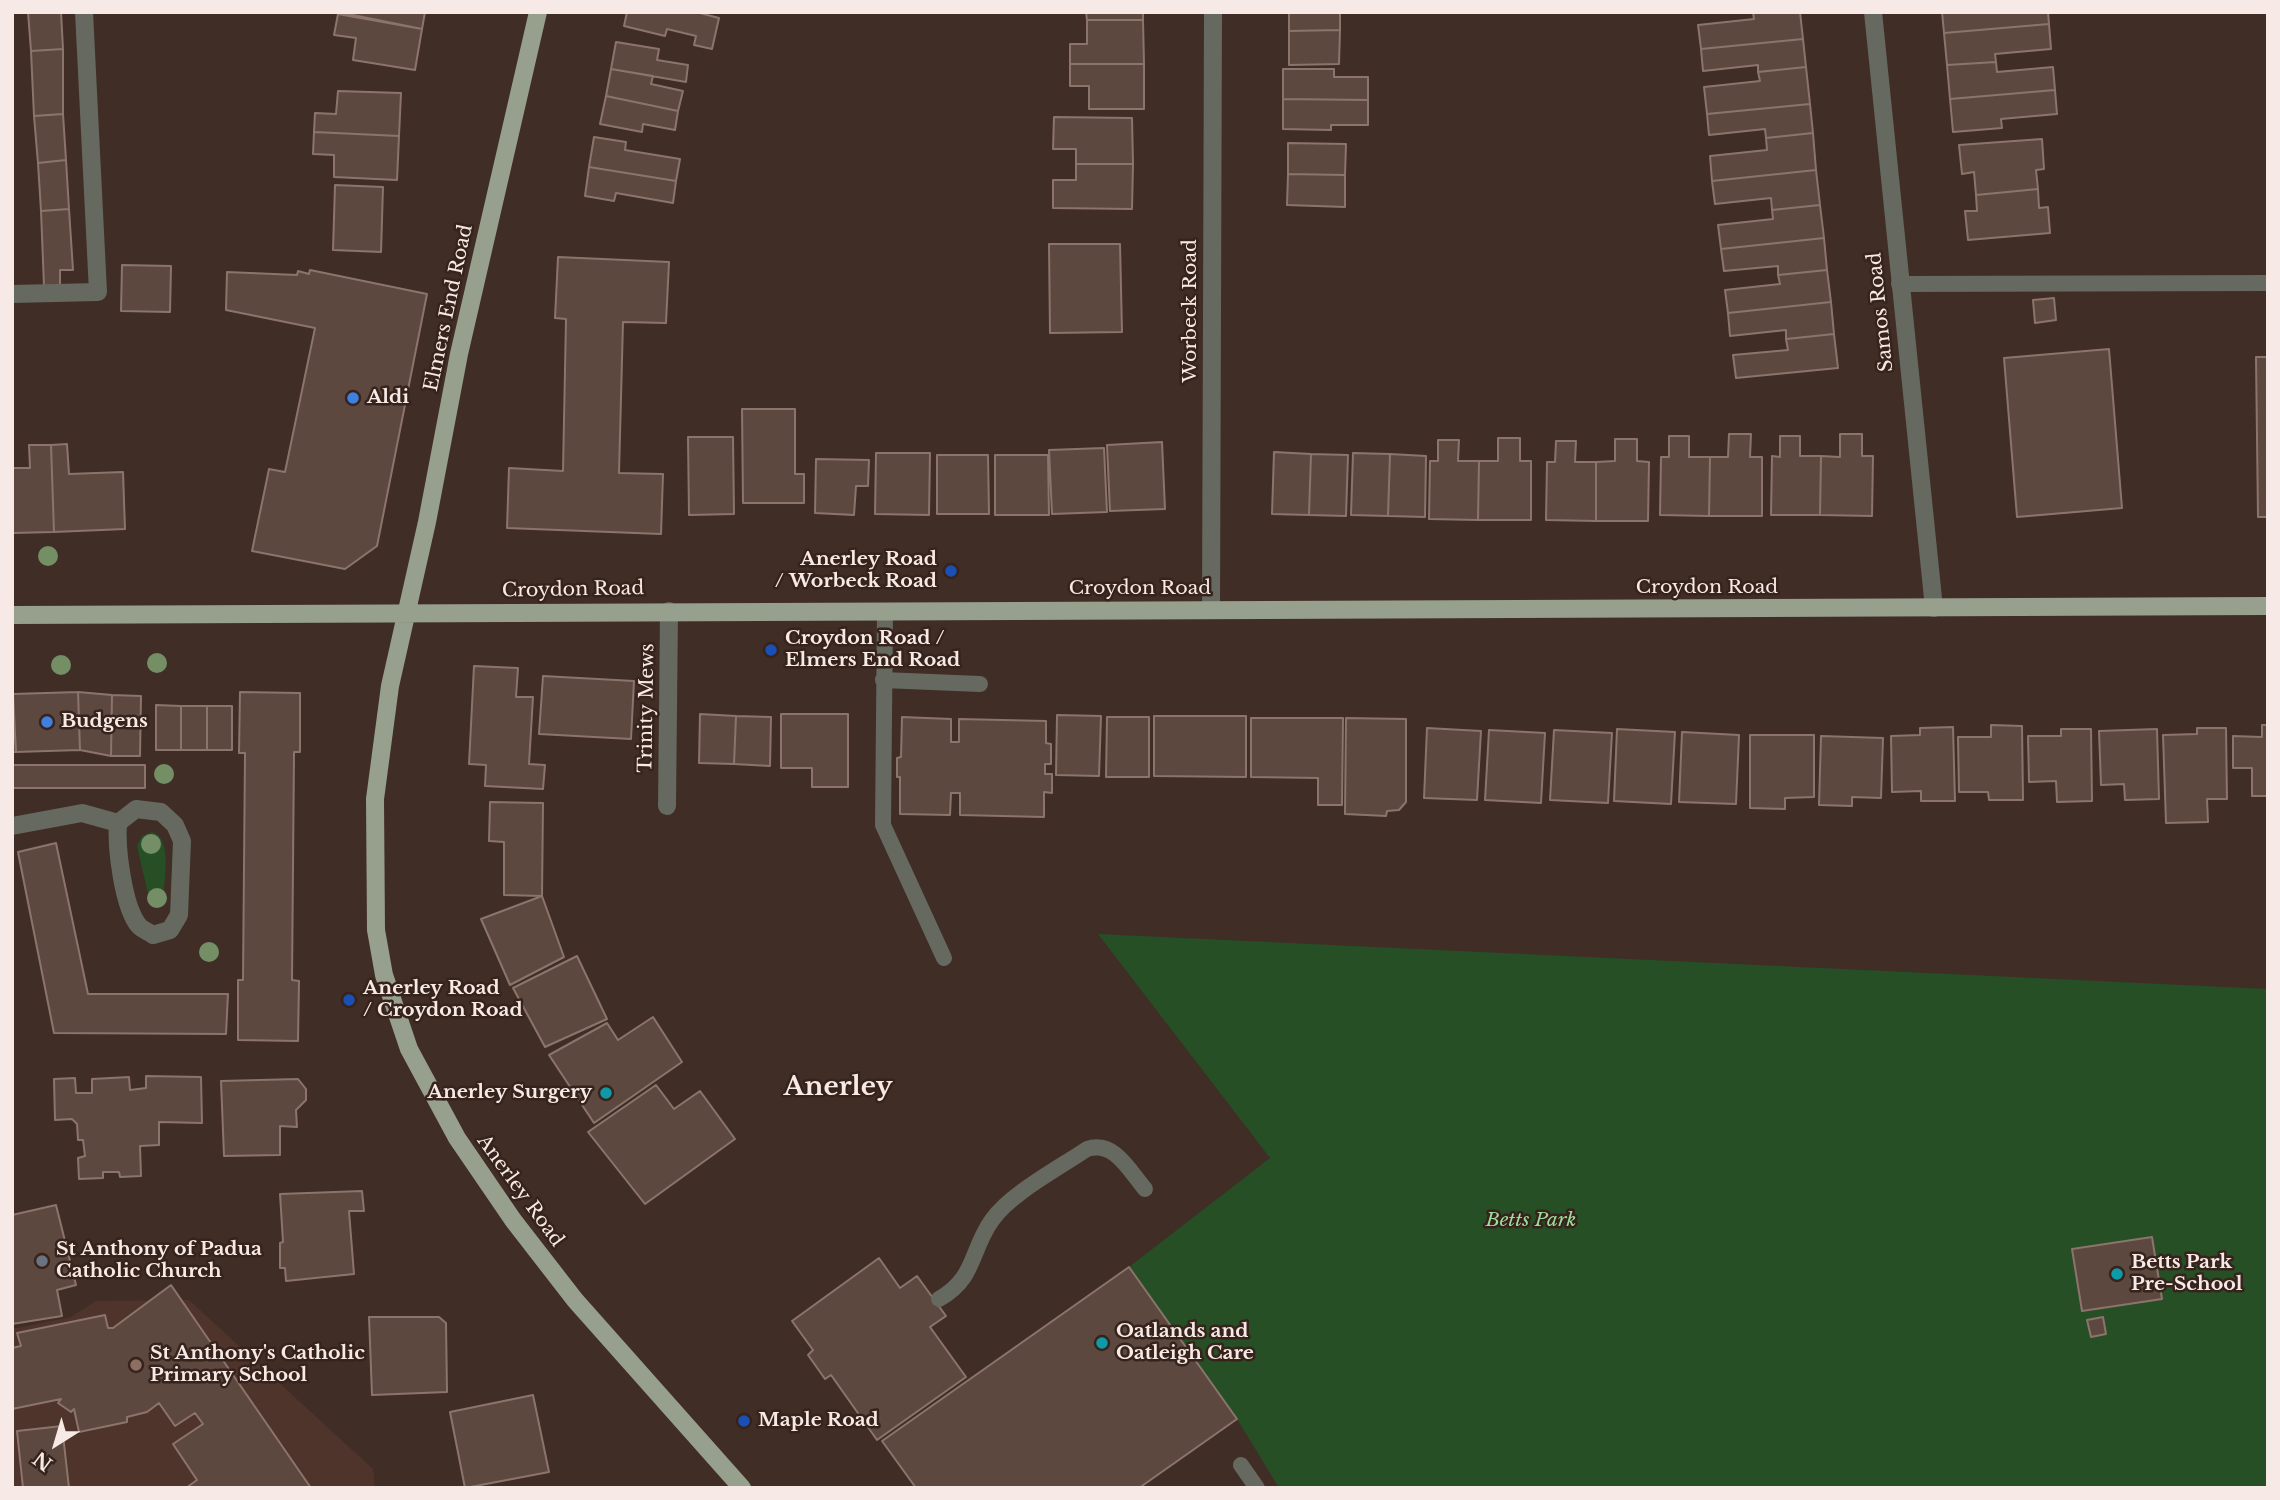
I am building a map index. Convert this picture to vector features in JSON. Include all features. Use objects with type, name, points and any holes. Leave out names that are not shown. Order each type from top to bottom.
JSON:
[{"type":"main road","name":"Elmers End Road","points":[[405,613],[427,522],[458,354],[538,12]]},
{"type":"main road","name":"Croydon Road","points":[[12,615],[2268,606]]},
{"type":"main road","name":"Anerley Road","points":[[405,613],[379,761],[374,890],[384,975],[409,1049],[457,1138],[513,1220],[575,1300],[742,1488]]},
{"type":"street","points":[[12,294],[98,292],[84,12]]},
{"type":"street","name":"Worbeck Road","points":[[1211,610],[1213,12]]},
{"type":"street","name":"Samos Road","points":[[1873,12],[1934,608]]},
{"type":"street","name":"Trinity Mews","points":[[667,806],[669,611]]},
{"type":"street","points":[[136,809],[161,812],[175,825],[182,841],[179,915],[170,930],[153,935],[140,927],[132,912],[116,844],[118,824],[136,809]]},
{"type":"street","points":[[12,826],[82,813],[118,824]]},
{"type":"lane","points":[[1899,284],[2268,283]]},
{"type":"lane","points":[[886,611],[883,825],[944,958]]},
{"type":"lane","points":[[883,680],[981,684]]},
{"type":"lane","points":[[939,1299],[955,1289],[966,1277],[992,1219],[1007,1204],[1087,1149],[1098,1146],[1112,1150],[1145,1189]]},
{"type":"lane","points":[[1241,1465],[1257,1488]]},
{"type":"shaded area","name":"St Anthony's Catholic Primary School","points":[[189,1300],[373,1469],[375,1488],[12,1488],[12,1329],[71,1317],[96,1301]]},
{"type":"green space","points":[[152,832],[163,842],[166,861],[163,900],[160,907],[154,908],[151,907],[137,846],[142,836]]},
{"type":"green space","name":"Betts Park","points":[[1098,934],[2268,989],[2268,1488],[1279,1488],[1237,1419],[1129,1267],[1270,1158]]},
{"type":"building","points":[[28,12],[61,12],[63,49],[31,51]]},
{"type":"building","points":[[338,12],[425,12],[422,29]]},
{"type":"building","points":[[627,12],[696,12],[719,18],[712,49],[694,45],[696,36],[667,29],[665,36],[624,26]]},
{"type":"building","points":[[1086,12],[1143,12],[1143,20],[1087,20]]},
{"type":"building","points":[[1289,12],[1340,12],[1340,30],[1289,31]]},
{"type":"building","points":[[1753,12],[1800,12],[1803,39],[1701,49],[1698,25],[1754,19]]},
{"type":"building","points":[[1942,12],[2048,12],[2049,24],[1944,33]]},
{"type":"building","points":[[338,14],[422,29],[415,70],[353,60],[356,38],[334,35]]},
{"type":"building","points":[[1087,20],[1143,20],[1144,64],[1070,64],[1070,44],[1087,44]]},
{"type":"building","points":[[2049,24],[2051,49],[1995,54],[1996,62],[1947,65],[1944,33]]},
{"type":"building","points":[[1340,30],[1339,64],[1289,65],[1289,31]]},
{"type":"building","points":[[1803,39],[1806,67],[1758,72],[1758,65],[1703,71],[1701,49]]},
{"type":"building","points":[[616,42],[659,49],[657,60],[688,65],[686,82],[611,69]]},
{"type":"building","points":[[63,49],[63,114],[34,116],[31,51]]},
{"type":"building","points":[[1996,62],[1997,72],[2053,67],[2055,90],[1950,99],[1947,65]]},
{"type":"building","points":[[1070,64],[1144,64],[1144,109],[1089,109],[1089,86],[1070,86]]},
{"type":"building","points":[[1806,67],[1810,104],[1707,114],[1704,87],[1760,81],[1758,72]]},
{"type":"building","points":[[611,69],[653,76],[651,84],[683,91],[678,111],[606,96]]},
{"type":"building","points":[[1283,69],[1334,69],[1334,77],[1368,77],[1368,100],[1283,99]]},
{"type":"building","points":[[2055,90],[2057,114],[2001,119],[2002,128],[1953,132],[1950,99]]},
{"type":"building","points":[[338,91],[401,93],[399,136],[314,132],[315,113],[336,114]]},
{"type":"building","points":[[606,96],[678,111],[675,130],[643,124],[642,132],[600,124]]},
{"type":"building","points":[[1283,99],[1368,100],[1368,125],[1331,125],[1331,130],[1283,129]]},
{"type":"building","points":[[1810,104],[1813,133],[1766,138],[1765,129],[1709,135],[1707,114]]},
{"type":"building","points":[[63,114],[66,160],[38,163],[34,116]]},
{"type":"building","points":[[1054,117],[1132,118],[1133,164],[1076,164],[1076,149],[1053,149]]},
{"type":"building","points":[[314,132],[399,136],[397,180],[334,177],[334,155],[313,154]]},
{"type":"building","points":[[1813,133],[1816,170],[1712,181],[1710,156],[1767,150],[1766,138]]},
{"type":"building","points":[[594,137],[626,142],[625,150],[680,159],[676,181],[589,167]]},
{"type":"building","points":[[2042,139],[2044,169],[2036,170],[2038,189],[1976,195],[1974,172],[1962,174],[1959,145]]},
{"type":"building","points":[[1288,143],[1346,144],[1345,175],[1288,174]]},
{"type":"building","points":[[66,160],[69,209],[41,211],[38,163]]},
{"type":"building","points":[[1076,164],[1133,164],[1132,209],[1053,208],[1053,180],[1076,180]]},
{"type":"building","points":[[589,167],[676,181],[673,203],[616,193],[614,201],[585,196]]},
{"type":"building","points":[[1816,170],[1820,205],[1772,210],[1771,198],[1715,204],[1712,181]]},
{"type":"building","points":[[1288,174],[1345,175],[1345,207],[1287,205]]},
{"type":"building","points":[[335,185],[383,187],[381,252],[333,250]]},
{"type":"building","points":[[2038,189],[2039,208],[2048,207],[2050,233],[1968,240],[1965,211],[1977,211],[1976,195]]},
{"type":"building","points":[[1820,205],[1824,238],[1721,249],[1718,225],[1773,219],[1772,210]]},
{"type":"building","points":[[69,209],[73,270],[60,270],[60,287],[44,286],[41,211]]},
{"type":"building","points":[[1824,238],[1827,270],[1778,275],[1778,266],[1724,271],[1721,249]]},
{"type":"building","points":[[1049,244],[1120,244],[1122,332],[1050,333]]},
{"type":"building","points":[[558,257],[669,262],[666,323],[623,322],[619,473],[663,474],[661,534],[507,528],[509,468],[563,471],[566,319],[555,318]]},
{"type":"building","points":[[122,265],[171,266],[170,312],[121,311]]},
{"type":"building","name":"Aldi","points":[[310,270],[427,294],[377,546],[345,569],[252,551],[269,469],[285,472],[315,328],[226,310],[227,272],[297,275],[298,271],[309,274]]},
{"type":"building","points":[[1827,270],[1831,302],[1728,313],[1725,290],[1780,284],[1778,275]]},
{"type":"building","points":[[2054,298],[2056,320],[2035,323],[2033,300]]},
{"type":"building","points":[[1831,302],[1834,334],[1786,339],[1786,330],[1730,336],[1728,313]]},
{"type":"building","points":[[1834,334],[1838,368],[1736,378],[1733,355],[1788,350],[1786,339]]},
{"type":"building","points":[[2109,349],[2122,508],[2017,517],[2004,358]]},
{"type":"building","points":[[2256,357],[2268,357],[2268,517],[2258,517]]},
{"type":"building","points":[[742,409],[795,409],[795,474],[804,474],[804,503],[743,503]]},
{"type":"building","points":[[1729,434],[1751,434],[1750,457],[1762,457],[1762,516],[1709,516],[1710,457],[1728,457]]},
{"type":"building","points":[[1840,434],[1862,434],[1862,456],[1873,456],[1872,516],[1820,515],[1821,456],[1840,457]]},
{"type":"building","points":[[1669,436],[1689,436],[1689,457],[1710,457],[1709,516],[1660,515],[1661,457],[1669,457]]},
{"type":"building","points":[[1780,436],[1800,436],[1800,456],[1821,456],[1820,515],[1771,515],[1772,456],[1780,457]]},
{"type":"building","points":[[688,437],[733,437],[734,514],[689,515]]},
{"type":"building","points":[[1498,438],[1520,438],[1520,461],[1531,461],[1531,520],[1478,520],[1479,461],[1498,461]]},
{"type":"building","points":[[1615,439],[1637,439],[1637,461],[1649,462],[1648,521],[1596,521],[1596,462],[1615,461]]},
{"type":"building","points":[[1438,440],[1459,440],[1458,461],[1479,461],[1478,520],[1429,519],[1430,461],[1438,461]]},
{"type":"building","points":[[1556,441],[1576,441],[1575,462],[1596,462],[1596,521],[1546,520],[1547,462],[1555,462]]},
{"type":"building","points":[[1162,442],[1165,509],[1110,511],[1107,445]]},
{"type":"building","points":[[67,444],[69,474],[123,472],[125,529],[54,532],[51,445]]},
{"type":"building","points":[[29,445],[51,445],[54,532],[12,533],[12,468],[30,468]]},
{"type":"building","points":[[1104,448],[1107,512],[1052,514],[1049,450]]},
{"type":"building","points":[[1274,452],[1311,454],[1309,515],[1272,514]]},
{"type":"building","points":[[876,453],[930,453],[929,515],[875,514]]},
{"type":"building","points":[[1353,453],[1390,454],[1388,516],[1351,515]]},
{"type":"building","points":[[1311,454],[1348,455],[1346,516],[1309,515]]},
{"type":"building","points":[[1390,454],[1426,456],[1425,517],[1388,516]]},
{"type":"building","points":[[937,455],[988,455],[989,514],[937,514]]},
{"type":"building","points":[[995,455],[1048,455],[1049,515],[995,515]]},
{"type":"building","points":[[816,459],[869,460],[868,486],[856,486],[854,515],[815,513]]},
{"type":"building","points":[[474,666],[518,668],[516,697],[533,697],[529,764],[545,765],[543,789],[485,786],[486,765],[469,764]]},
{"type":"building","points":[[543,676],[634,681],[631,739],[539,734]]},
{"type":"building","points":[[78,692],[112,695],[111,756],[80,750]]},
{"type":"building","name":"Budgens","points":[[78,692],[80,750],[16,752],[13,694]]},
{"type":"building","points":[[240,692],[300,693],[300,752],[294,752],[292,980],[299,981],[298,1041],[238,1040],[238,980],[243,980],[245,753],[239,753]]},
{"type":"building","points":[[12,694],[16,752],[12,752]]},
{"type":"building","points":[[112,695],[141,696],[140,756],[111,756]]},
{"type":"building","points":[[156,705],[181,706],[181,750],[156,750]]},
{"type":"building","points":[[181,706],[207,706],[207,750],[181,750]]},
{"type":"building","points":[[207,706],[232,706],[232,750],[207,750]]},
{"type":"building","points":[[700,714],[736,716],[734,764],[699,763]]},
{"type":"building","points":[[781,714],[848,714],[848,787],[812,787],[812,768],[781,768]]},
{"type":"building","points":[[1057,715],[1101,716],[1099,776],[1056,775]]},
{"type":"building","points":[[736,716],[771,717],[770,766],[734,764]]},
{"type":"building","points":[[1154,716],[1246,716],[1246,777],[1154,776]]},
{"type":"building","points":[[902,717],[951,719],[951,742],[959,742],[959,719],[1046,721],[1046,743],[1051,744],[1051,764],[1045,764],[1045,774],[1052,774],[1052,793],[1044,792],[1044,817],[960,815],[960,793],[951,793],[950,815],[900,814],[897,758],[901,757]]},
{"type":"building","points":[[1107,717],[1149,717],[1149,777],[1106,777]]},
{"type":"building","points":[[1251,718],[1343,718],[1342,805],[1318,805],[1318,778],[1251,777]]},
{"type":"building","points":[[1346,718],[1406,719],[1406,802],[1399,810],[1387,811],[1386,816],[1345,814]]},
{"type":"building","points":[[1991,725],[2022,726],[2023,800],[1989,800],[1988,792],[1959,792],[1958,737],[1991,737]]},
{"type":"building","points":[[2262,725],[2268,725],[2268,796],[2252,796],[2252,768],[2233,768],[2233,736],[2262,737]]},
{"type":"building","points":[[1953,727],[1955,801],[1921,801],[1921,791],[1892,792],[1891,736],[1920,735],[1920,728]]},
{"type":"building","points":[[1427,728],[1481,731],[1477,800],[1424,798]]},
{"type":"building","points":[[2197,728],[2226,728],[2227,799],[2207,799],[2208,822],[2166,823],[2163,735],[2197,734]]},
{"type":"building","points":[[1617,729],[1675,732],[1671,804],[1614,801]]},
{"type":"building","points":[[2061,729],[2091,729],[2092,801],[2057,802],[2056,781],[2029,782],[2028,736],[2061,736]]},
{"type":"building","points":[[2157,729],[2159,799],[2125,800],[2124,784],[2101,785],[2099,731]]},
{"type":"building","points":[[1489,730],[1545,733],[1541,803],[1485,800]]},
{"type":"building","points":[[1554,730],[1612,733],[1608,803],[1550,800]]},
{"type":"building","points":[[1682,732],[1739,735],[1736,804],[1679,802]]},
{"type":"building","points":[[1750,735],[1814,735],[1814,797],[1785,798],[1785,809],[1750,808]]},
{"type":"building","points":[[1821,736],[1883,738],[1881,798],[1852,797],[1852,806],[1819,805]]},
{"type":"building","points":[[12,765],[145,765],[145,788],[12,788]]},
{"type":"building","points":[[490,802],[543,803],[542,896],[504,895],[504,842],[489,841]]},
{"type":"building","points":[[56,843],[88,994],[228,994],[226,1034],[54,1033],[18,852]]},
{"type":"building","points":[[542,896],[564,957],[510,985],[481,919]]},
{"type":"building","points":[[577,956],[607,1019],[545,1047],[513,988]]},
{"type":"building","name":"Anerley Surgery","points":[[653,1017],[682,1062],[594,1123],[549,1055],[607,1023],[618,1040]]},
{"type":"building","points":[[146,1076],[201,1077],[202,1123],[159,1122],[159,1145],[140,1146],[141,1176],[120,1177],[119,1172],[103,1172],[103,1178],[79,1179],[78,1158],[85,1156],[83,1140],[78,1140],[77,1124],[72,1119],[55,1120],[54,1079],[75,1078],[76,1093],[92,1093],[92,1079],[129,1077],[130,1090],[146,1088]]},
{"type":"building","points":[[298,1079],[306,1089],[306,1100],[296,1110],[297,1127],[280,1126],[280,1155],[224,1156],[221,1081]]},
{"type":"building","points":[[656,1085],[674,1109],[700,1091],[735,1139],[645,1204],[588,1132]]},
{"type":"building","points":[[362,1191],[364,1211],[349,1211],[354,1274],[286,1281],[285,1268],[280,1268],[280,1243],[283,1242],[280,1194]]},
{"type":"building","name":"St Anthony of Padua Catholic Church","points":[[56,1205],[76,1285],[57,1290],[62,1316],[12,1324],[12,1215]]},
{"type":"building","name":"Betts Park Pre-School","points":[[2152,1237],[2162,1299],[2082,1311],[2072,1249]]},
{"type":"building","points":[[879,1258],[900,1288],[917,1276],[946,1316],[930,1327],[966,1377],[877,1440],[831,1375],[825,1379],[808,1355],[813,1350],[792,1321]]},
{"type":"building","name":"Oatlands and Oatleigh Care","points":[[1129,1267],[1237,1419],[1139,1488],[916,1488],[882,1441]]},
{"type":"building","points":[[171,1285],[311,1488],[186,1488],[197,1480],[173,1444],[203,1424],[195,1413],[175,1426],[159,1403],[147,1412],[127,1417],[127,1422],[79,1432],[74,1409],[71,1412],[58,1403],[61,1399],[12,1409],[12,1348],[21,1346],[17,1333],[105,1315],[108,1328],[113,1328]]},
{"type":"building","points":[[369,1317],[439,1317],[446,1323],[447,1392],[372,1395]]},
{"type":"building","points":[[2103,1317],[2106,1334],[2091,1337],[2087,1320]]},
{"type":"building","points":[[533,1395],[549,1472],[465,1488],[450,1412]]},
{"type":"building","points":[[62,1426],[69,1488],[23,1488],[17,1431]]},
{"type":"place","name":"Aldi","points":[[353,398]]},
{"type":"place","name":"Anerley Road / Worbeck Road","points":[[951,571]]},
{"type":"place","name":"Croydon Road / Elmers End Road","points":[[771,650]]},
{"type":"place","name":"Budgens","points":[[47,722]]},
{"type":"place","name":"Anerley Road / Croydon Road","points":[[349,1000]]},
{"type":"place","name":"Anerley Surgery","points":[[606,1093]]},
{"type":"place","name":"St Anthony of Padua Catholic Church","points":[[42,1261]]},
{"type":"place","name":"Betts Park Pre-School","points":[[2117,1274]]},
{"type":"place","name":"Oatlands and Oatleigh Care","points":[[1102,1343]]},
{"type":"place","name":"St Anthony's Catholic Primary School","points":[[136,1365]]},
{"type":"place","name":"Maple Road","points":[[744,1421]]},
{"type":"district","name":"Anerley","points":[[838,1088]]}]
